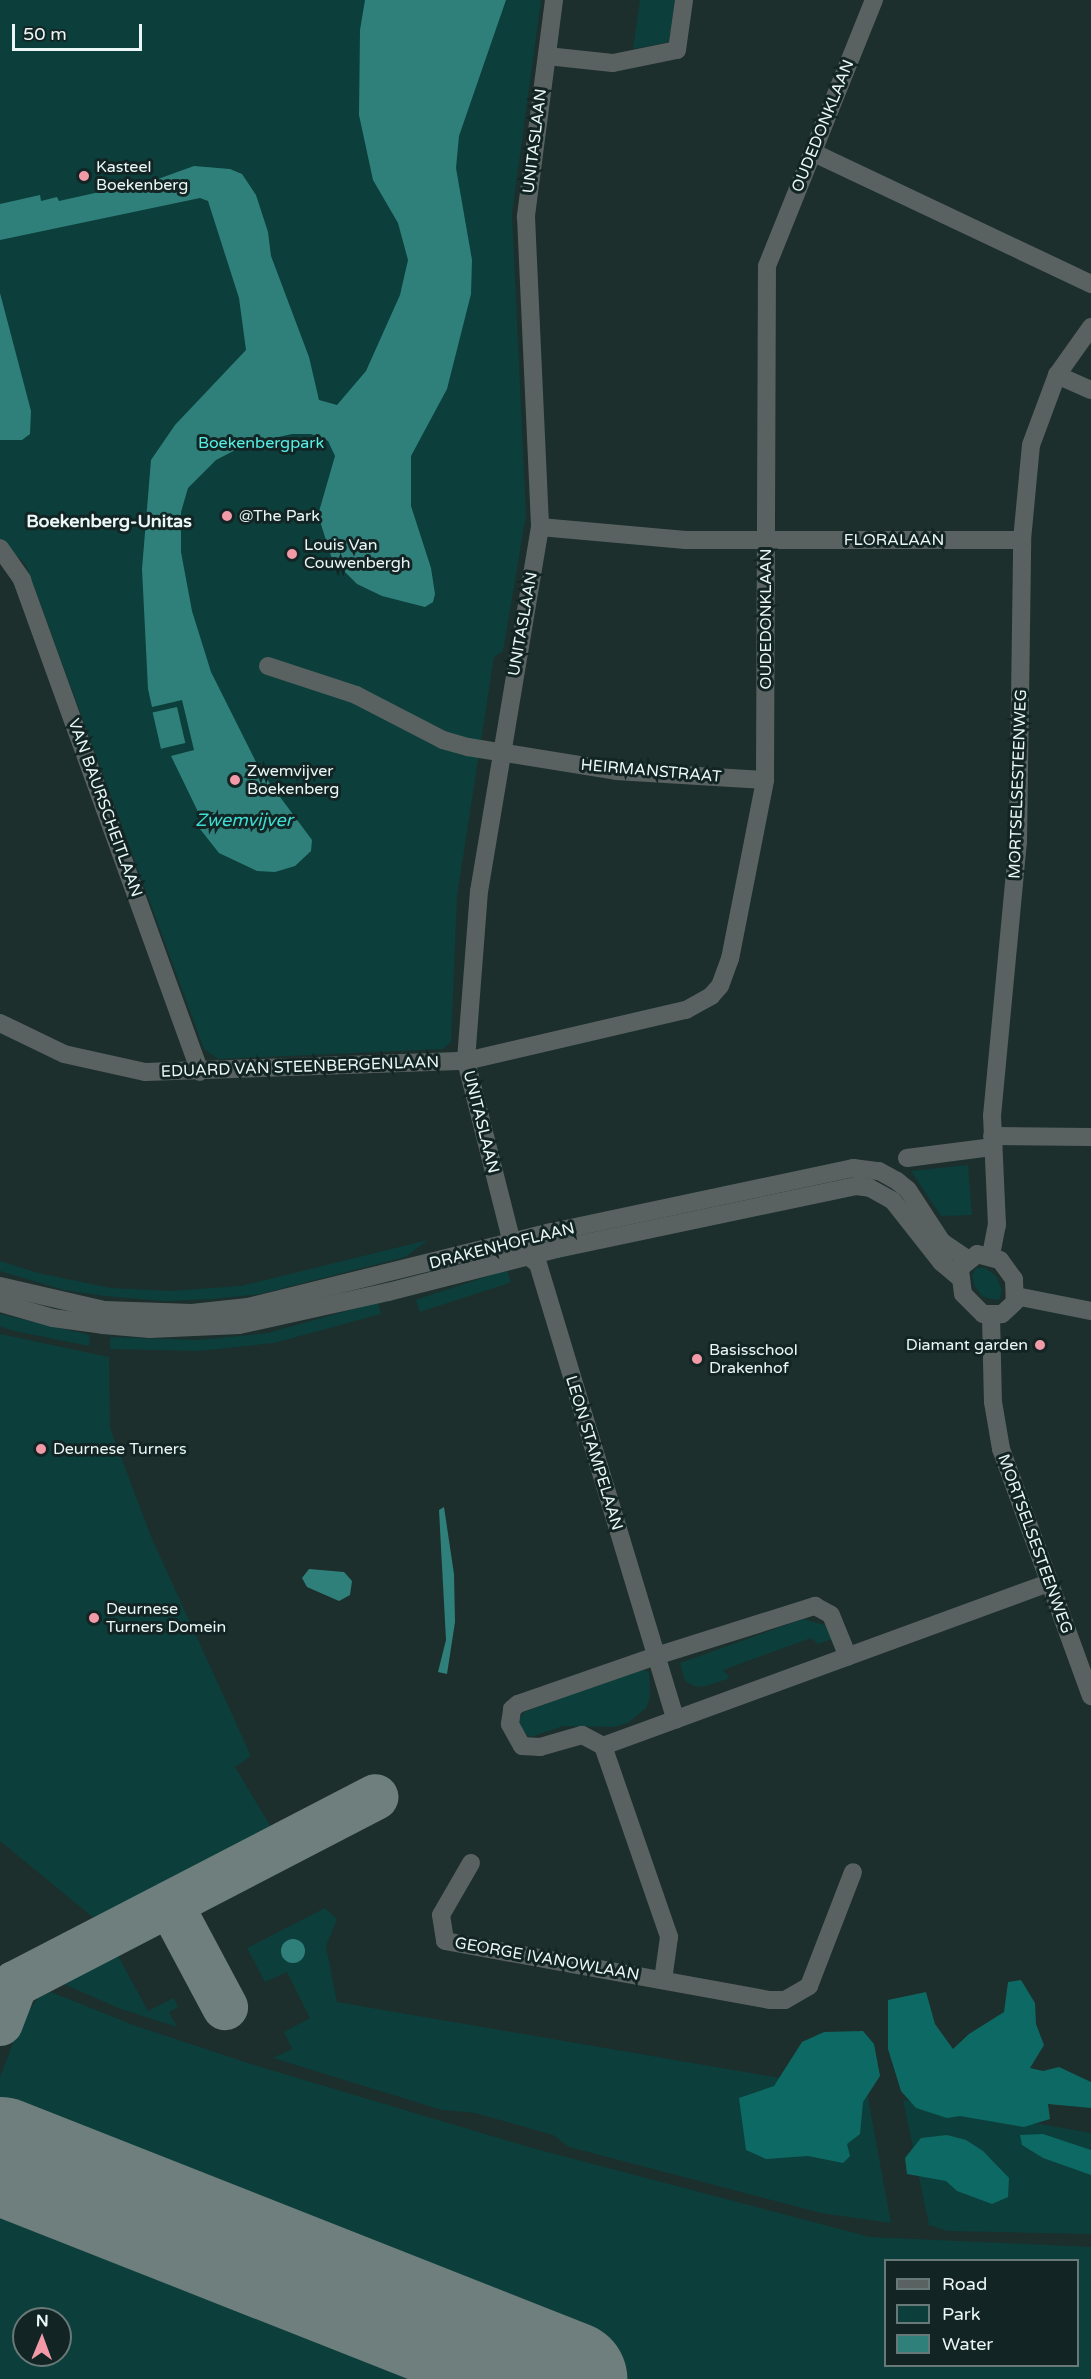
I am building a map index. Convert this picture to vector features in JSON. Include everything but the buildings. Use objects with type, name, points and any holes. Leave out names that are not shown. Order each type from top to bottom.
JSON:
[{"type":"street","name":"UNITASLAAN","points":[[512,1243],[466,1061],[479,891],[540,527],[525,217],[554,0]]},
{"type":"street","points":[[547,56],[613,63],[677,50],[684,0]]},
{"type":"street","name":"OUDEDONKLAAN","points":[[466,1061],[686,1010],[711,996],[726,975],[765,780],[767,266],[874,0]]},
{"type":"street","points":[[812,152],[1091,284]]},
{"type":"street","name":"MORTSELSESTEENWEG","points":[[991,1255],[997,1225],[993,1142],[1018,842],[1022,540],[1031,445],[1057,375],[1091,327]]},
{"type":"street","points":[[1057,375],[1091,390]]},
{"type":"street","name":"FLORALAAN","points":[[540,527],[685,540],[1022,540]]},
{"type":"street","name":"VAN BAURSCHEITLAAN","points":[[0,548],[22,580],[200,1072]]},
{"type":"street","name":"HEIRMANSTRAAT","points":[[268,666],[356,694],[442,740],[616,771],[765,780]]},
{"type":"street","name":"EDUARD VAN STEENBERGENLAAN","points":[[0,1023],[64,1054],[103,1066],[200,1072],[466,1061]]},
{"type":"street","points":[[907,1158],[993,1142],[1091,1137]]},
{"type":"street","name":"DRAKENHOFLAAN","points":[[0,1286],[104,1310],[192,1313],[296,1298],[512,1243],[842,1170],[866,1168],[889,1175],[908,1190],[942,1242],[967,1259]]},
{"type":"street","name":"DRAKENHOFLAAN","points":[[0,1303],[53,1318],[103,1325],[150,1329],[229,1326],[378,1295],[525,1256],[856,1186],[870,1188],[894,1201],[941,1262],[959,1277]]},
{"type":"street","name":"LEON STAMPELAAN","points":[[512,1243],[525,1256],[538,1264],[676,1720]]},
{"type":"street","points":[[991,1255],[1008,1268],[1016,1296],[1007,1311],[991,1316],[969,1303],[959,1277],[967,1259],[991,1255]]},
{"type":"street","points":[[1016,1296],[1091,1311]]},
{"type":"street","name":"MORTSELSESTEENWEG","points":[[991,1316],[993,1402],[1001,1449],[1091,1696]]},
{"type":"street","points":[[848,1657],[831,1615],[815,1606],[656,1656],[518,1704],[512,1709],[510,1724],[522,1746],[540,1747],[582,1735],[603,1746],[848,1657],[1048,1583]]},
{"type":"street","name":"GEORGE IVANOWLAAN","points":[[603,1746],[669,1937],[663,1980]]},
{"type":"street","name":"GEORGE IVANOWLAAN","points":[[471,1863],[441,1915],[445,1941],[770,2000],[785,2000],[799,1995],[809,1986],[853,1872]]},
{"type":"green space","name":"Boekenbergpark","points":[[0,0],[541,0],[512,214],[526,515],[503,651],[494,657],[457,896],[451,1042],[443,1049],[218,1059],[204,1049],[26,565],[0,539]]},
{"type":"green space","points":[[640,0],[675,0],[669,42],[633,49]]},
{"type":"green space","points":[[968,1165],[972,1215],[941,1216],[911,1171]]},
{"type":"green space","points":[[428,1240],[405,1257],[260,1294],[212,1299],[165,1301],[105,1296],[64,1290],[0,1271],[0,1261],[38,1273],[111,1288],[171,1291],[241,1286]]},
{"type":"green space","points":[[976,1268],[985,1268],[996,1276],[1002,1290],[999,1300],[983,1297],[975,1287],[972,1276]]},
{"type":"green space","points":[[507,1270],[511,1282],[420,1312],[416,1300]]},
{"type":"green space","points":[[378,1302],[381,1314],[274,1343],[198,1351],[110,1349],[110,1337],[198,1340],[268,1333]]},
{"type":"green space","points":[[0,1314],[90,1335],[89,1346],[10,1330],[0,1326]]},
{"type":"green space","name":"Deurnese Turners Domein","points":[[0,1334],[109,1357],[110,1428],[152,1539],[251,1756],[235,1767],[274,1832],[100,1923],[0,1841]]},
{"type":"green space","points":[[803,1619],[825,1625],[832,1639],[818,1644],[811,1638],[723,1670],[730,1678],[706,1686],[696,1687],[685,1681],[680,1663]]},
{"type":"green space","points":[[641,1669],[649,1672],[650,1697],[646,1708],[628,1723],[614,1727],[563,1726],[531,1737],[521,1731],[519,1719],[524,1712]]},
{"type":"green space","points":[[325,1908],[337,1919],[326,1946],[337,2002],[867,2093],[891,2223],[821,2213],[569,2147],[553,2135],[475,2113],[442,2110],[273,2058],[292,2049],[284,2032],[310,2018],[287,1972],[265,1982],[247,1948]]},
{"type":"green space","points":[[116,1952],[148,2011],[174,1998],[178,2007],[169,2012],[177,2027],[118,2008],[57,1981]]},
{"type":"green space","points":[[51,1992],[136,2026],[254,2065],[532,2148],[870,2237],[1091,2247],[1091,2379],[0,2379],[0,2077],[22,2020],[39,1997]]},
{"type":"green space","points":[[903,2100],[1091,2133],[1091,2234],[947,2231],[929,2225]]},
{"type":"shaded area","points":[[1021,1980],[1035,2003],[1036,2024],[1044,2045],[1030,2068],[1043,2071],[1059,2067],[1091,2082],[1091,2108],[1048,2104],[1050,2119],[1024,2127],[960,2116],[947,2118],[916,2108],[901,2091],[888,2049],[888,2000],[926,1992],[935,2024],[953,2049],[969,2034],[1004,2012],[1008,1982]]},
{"type":"shaded area","points":[[863,2031],[874,2044],[880,2076],[863,2102],[860,2134],[847,2144],[850,2156],[843,2163],[808,2156],[766,2159],[746,2150],[739,2098],[774,2086],[802,2042],[824,2032]]},
{"type":"shaded area","points":[[1043,2134],[1091,2150],[1091,2175],[1043,2158],[1022,2145],[1020,2135]]},
{"type":"shaded area","points":[[947,2135],[966,2140],[983,2151],[1009,2178],[1008,2197],[992,2204],[957,2191],[946,2181],[907,2174],[905,2158],[921,2138]]},
{"type":"water","name":"Zwemvijver","points":[[365,0],[506,0],[459,136],[456,168],[472,260],[471,294],[447,389],[411,456],[411,506],[431,568],[435,594],[433,602],[425,607],[382,596],[357,584],[332,559],[318,515],[335,456],[328,441],[311,434],[292,434],[247,444],[216,460],[188,488],[181,512],[181,552],[192,611],[211,672],[260,770],[312,840],[311,851],[295,866],[275,872],[257,871],[219,853],[196,824],[202,820],[171,756],[194,750],[182,700],[152,707],[148,689],[142,569],[151,460],[175,425],[246,350],[239,298],[208,201],[200,198],[0,240],[0,204],[40,195],[41,201],[57,197],[59,201],[158,179],[194,166],[230,169],[242,174],[256,195],[268,232],[271,256],[309,357],[319,400],[337,405],[366,371],[400,295],[408,260],[398,223],[373,180],[359,115],[360,30]]},
{"type":"water","points":[[0,293],[31,411],[30,434],[22,440],[0,440]]},
{"type":"water","points":[[177,707],[185,743],[161,749],[153,713]]},
{"type":"water","points":[[444,1507],[454,1574],[455,1622],[447,1674],[438,1672],[446,1640],[439,1510]]},
{"type":"water","points":[[309,1569],[344,1572],[352,1581],[350,1595],[339,1601],[307,1587],[302,1578]]},
{"type":"water","points":[[293,1939],[301,1943],[305,1951],[301,1959],[293,1963],[285,1959],[281,1951],[285,1943]]},
{"type":"taxiway","points":[[0,2023],[15,1984],[375,1797]]},
{"type":"taxiway","points":[[170,1904],[225,2007]]},
{"type":"runway","points":[[0,2155],[568,2379]]},
{"type":"place","name":"Kasteel Boekenberg","points":[[84,176]]},
{"type":"place","name":"@The Park","points":[[227,516]]},
{"type":"place","name":"Louis Van Couwenbergh","points":[[292,554]]},
{"type":"place","name":"Zwemvijver Boekenberg","points":[[235,780]]},
{"type":"place","name":"Diamant garden","points":[[1040,1345]]},
{"type":"place","name":"Basisschool Drakenhof","points":[[697,1359]]},
{"type":"place","name":"Deurnese Turners","points":[[41,1449]]},
{"type":"place","name":"Deurnese Turners Domein","points":[[94,1618]]},
{"type":"district","name":"Boekenberg-Unitas","points":[[109,521]]}]
